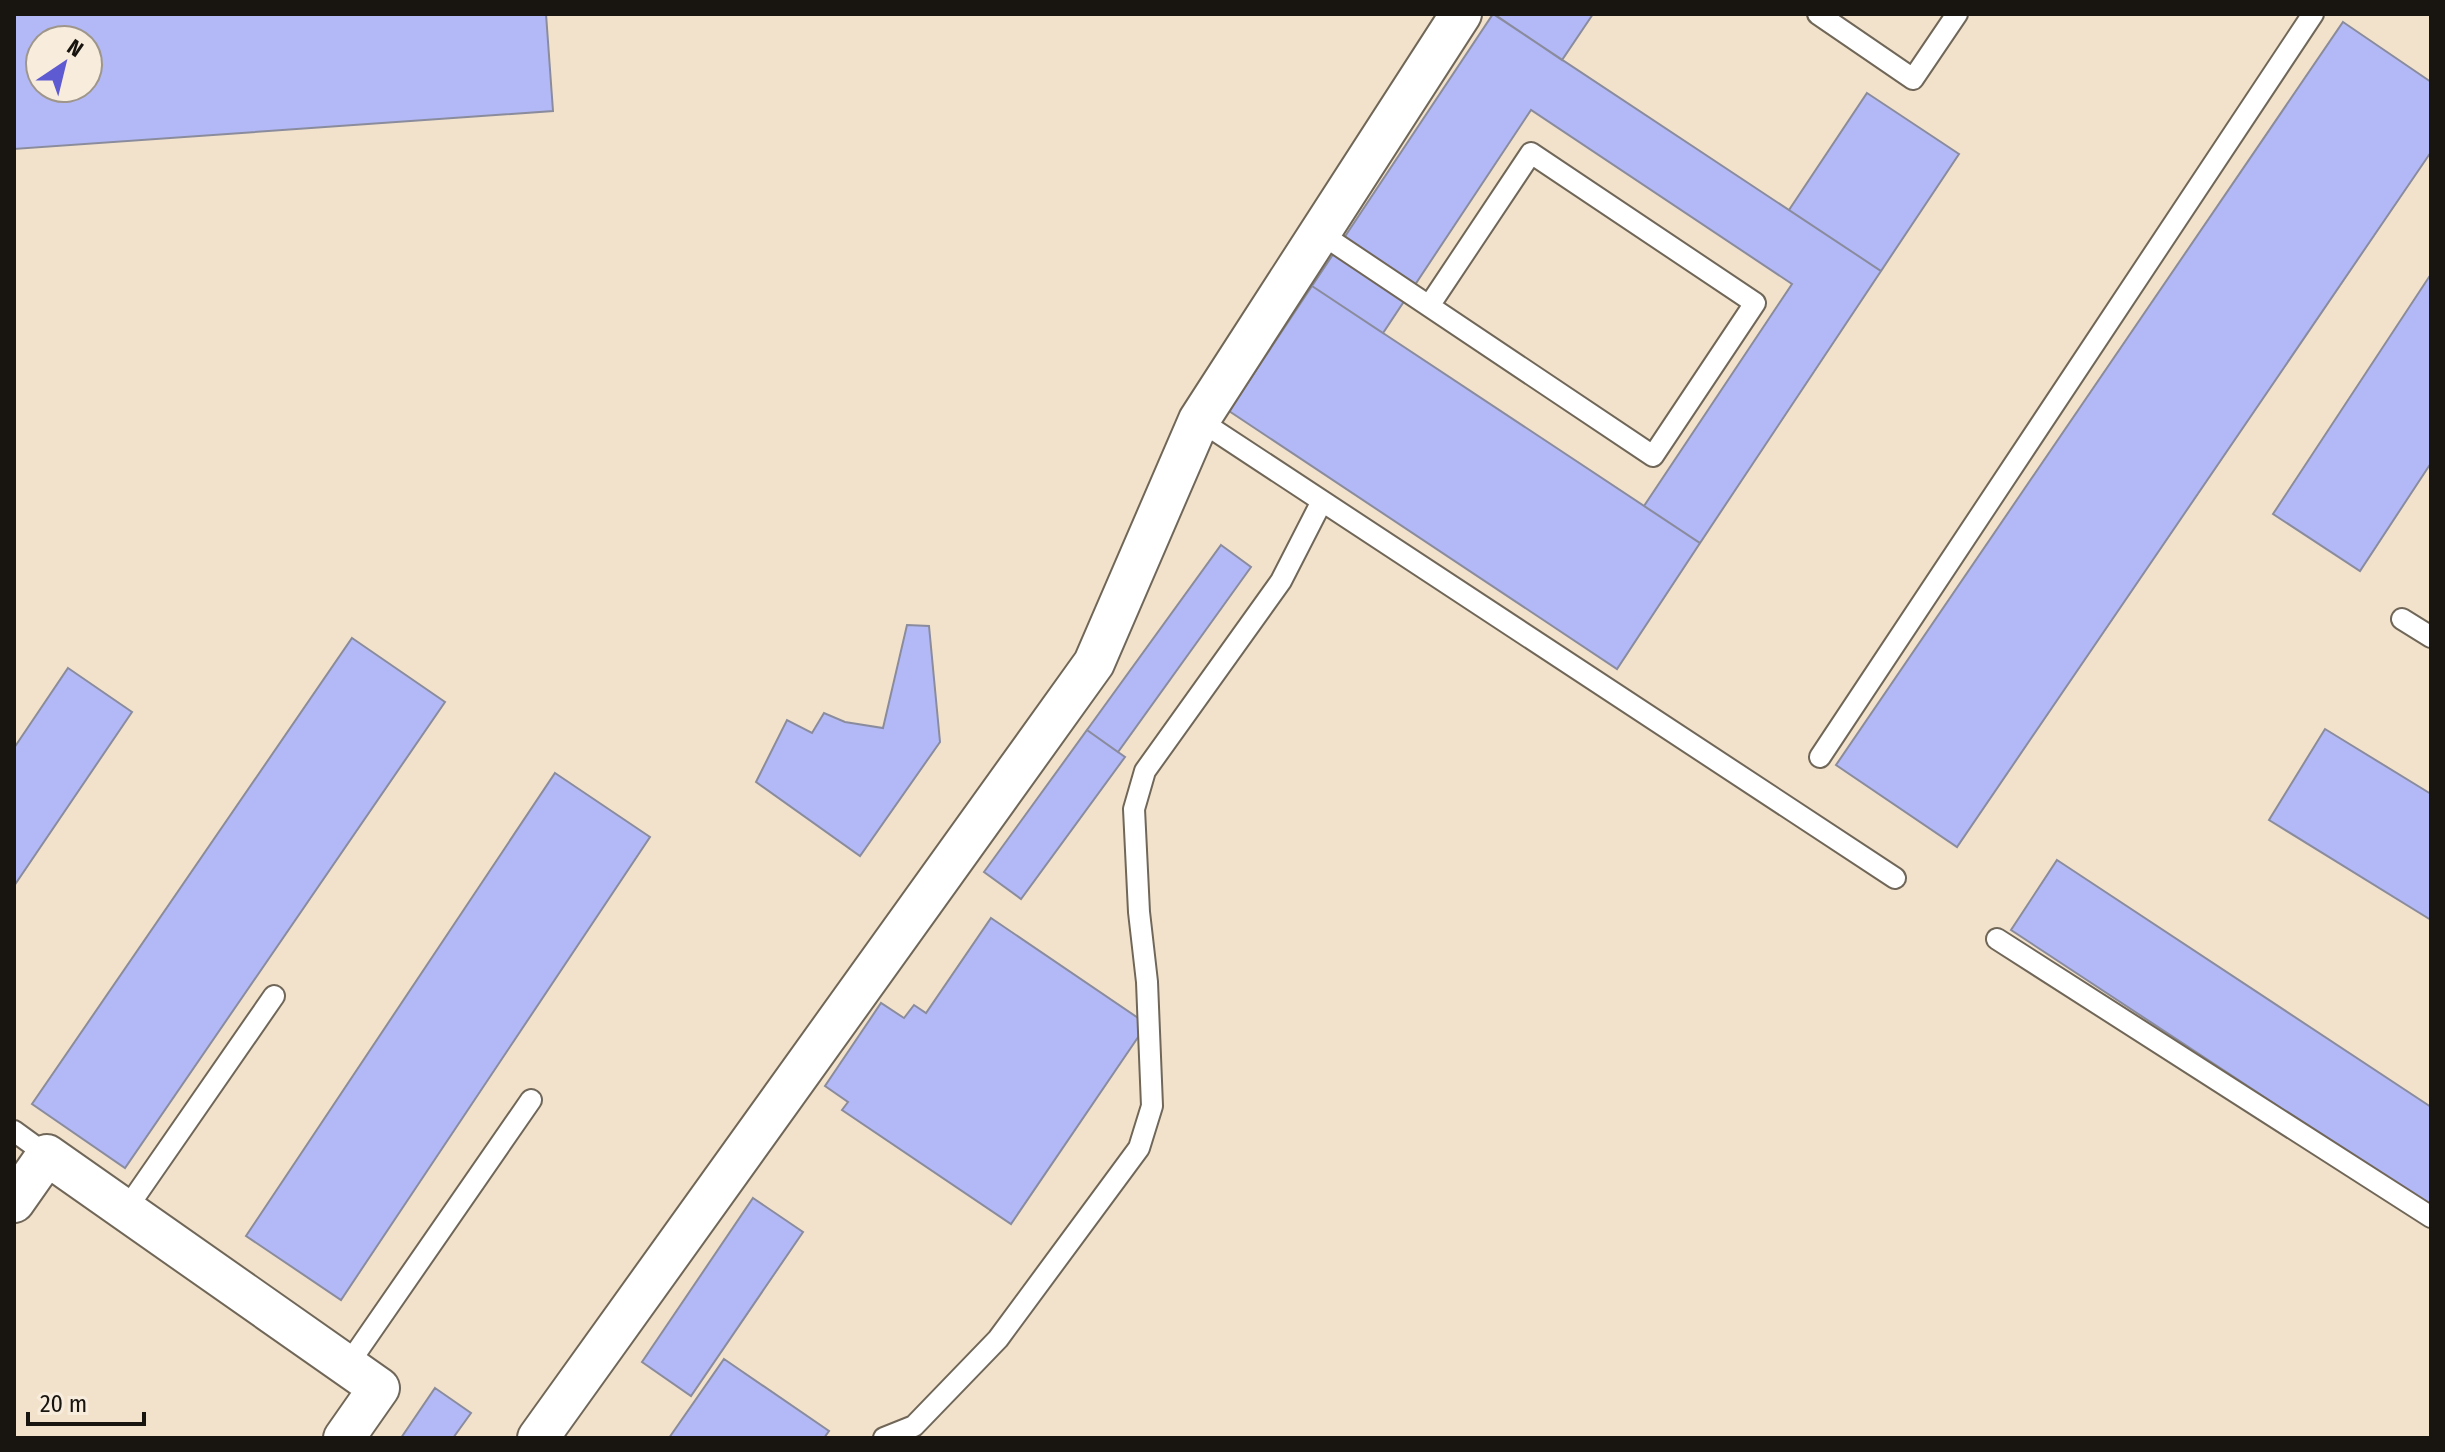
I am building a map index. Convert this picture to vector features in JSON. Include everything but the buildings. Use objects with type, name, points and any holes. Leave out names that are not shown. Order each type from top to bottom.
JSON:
[{"type":"street","points":[[538,1438],[1094,663],[1199,420],[1461,14]]},
{"type":"street","points":[[14,1202],[47,1155],[379,1388],[344,1438]]},
{"type":"lane","points":[[1818,14],[1913,79],[1957,14]]},
{"type":"lane","points":[[1820,757],[2313,14]]},
{"type":"lane","points":[[1320,233],[1429,306],[1653,456],[1755,303],[1531,153],[1429,306]]},
{"type":"lane","points":[[1199,420],[1895,878]]},
{"type":"lane","points":[[884,1438],[914,1426],[998,1339],[1139,1148],[1152,1106],[1147,982],[1139,912],[1134,809],[1145,771],[1281,581],[1322,501]]},
{"type":"lane","points":[[2402,619],[2431,637]]},
{"type":"lane","points":[[1997,939],[2431,1217]]},
{"type":"lane","points":[[125,1211],[274,996]]},
{"type":"lane","points":[[347,1366],[531,1100]]},
{"type":"lane","points":[[14,1131],[47,1155]]},
{"type":"shaded area","points":[[14,14],[2431,14],[2431,1438],[14,1438]]}]
